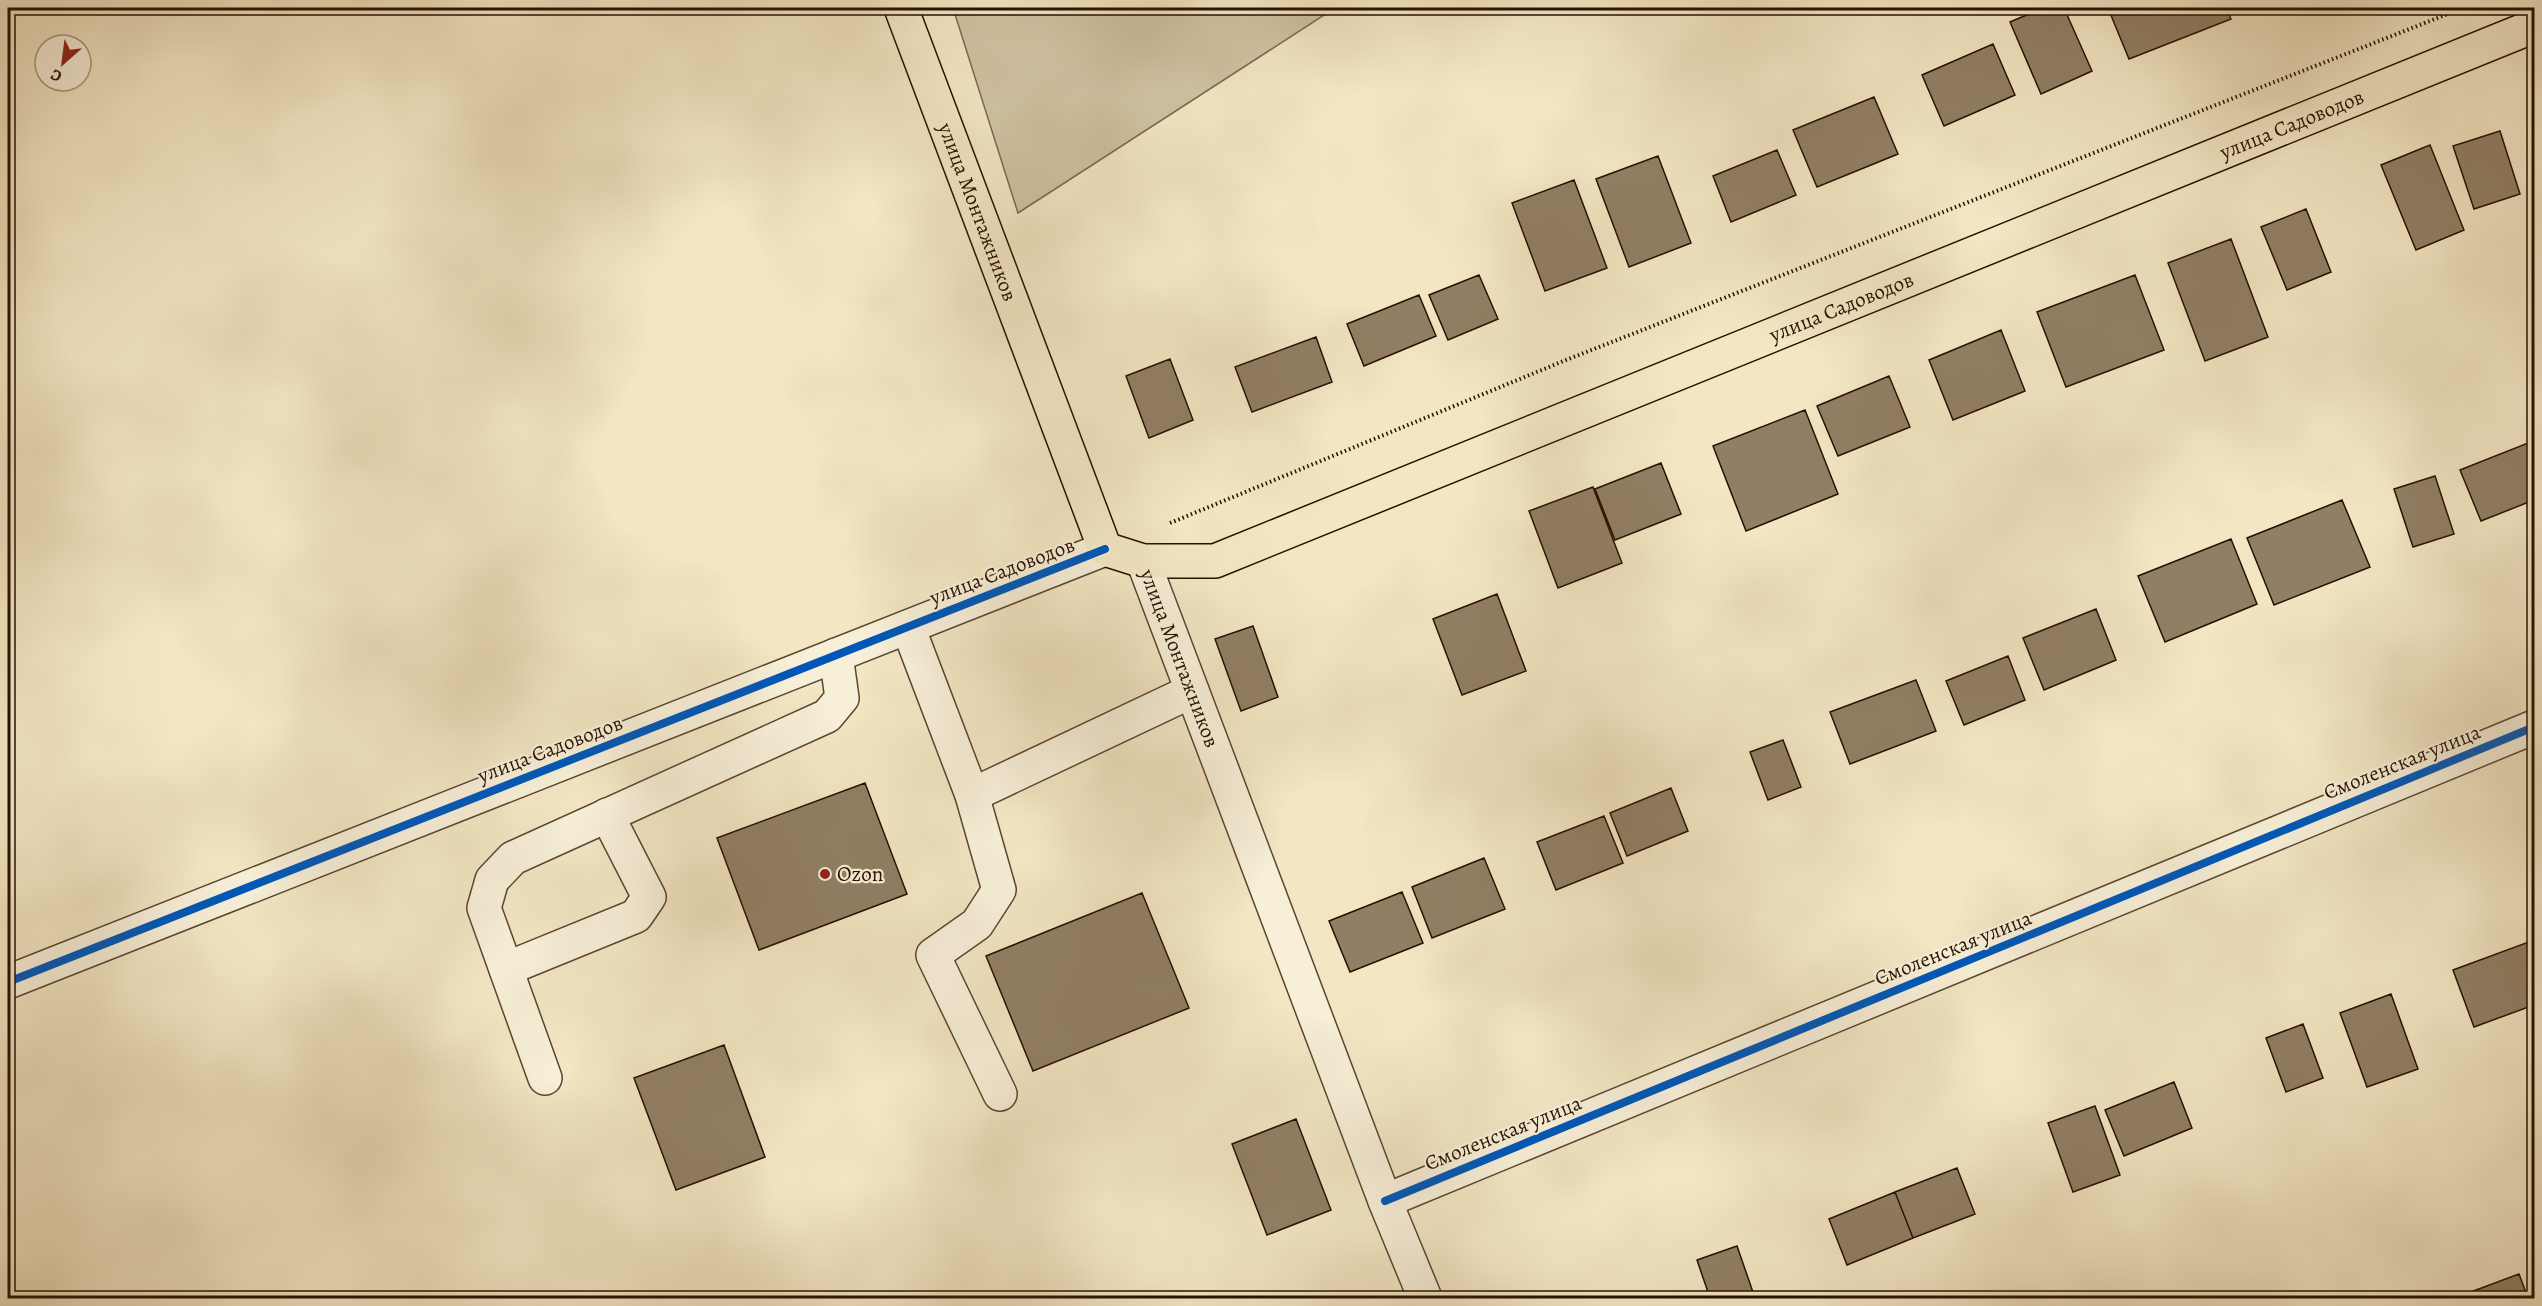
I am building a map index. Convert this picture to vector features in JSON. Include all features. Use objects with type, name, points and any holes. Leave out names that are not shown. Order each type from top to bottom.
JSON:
[{"type":"main road","name":"улица Монтажников","points":[[901,8],[1105,549],[1143,561]]},
{"type":"main road","name":"улица Садоводов","points":[[1143,561],[1215,561],[2535,26]]},
{"type":"street","name":"улица Садоводов","points":[[8,982],[1105,549]]},
{"type":"street","name":"улица Монтажников","points":[[1143,561],[1385,1201],[1425,1299]]},
{"type":"street","points":[[908,627],[972,795],[999,890],[977,924],[933,955],[1000,1094]]},
{"type":"street","points":[[545,1078],[484,908],[492,880],[513,858],[827,716],[842,698],[836,656]]},
{"type":"street","points":[[972,795],[1192,691]]},
{"type":"street","name":"Смоленская улица","points":[[1385,1201],[2535,727]]},
{"type":"street","points":[[506,969],[636,916],[648,897],[607,815]]},
{"type":"path","points":[[1160,527],[1566,360],[2463,8]]},
{"type":"shaded area","points":[[953,8],[1335,8],[1018,213]]},
{"type":"building","points":[[2043,8],[2064,8],[2092,71],[2041,94],[2010,22]]},
{"type":"building","points":[[2108,8],[2226,8],[2231,19],[2129,59]]},
{"type":"building","points":[[1993,44],[2015,95],[1944,126],[1922,75]]},
{"type":"building","points":[[1874,97],[1898,154],[1817,187],[1793,130]]},
{"type":"building","points":[[2500,131],[2520,194],[2474,209],[2453,146]]},
{"type":"building","points":[[2430,145],[2464,230],[2416,250],[2381,165]]},
{"type":"building","points":[[1777,150],[1796,195],[1731,222],[1713,176]]},
{"type":"building","points":[[1658,156],[1691,243],[1629,267],[1596,179]]},
{"type":"building","points":[[1574,180],[1607,268],[1545,291],[1512,203]]},
{"type":"building","points":[[2306,209],[2331,272],[2287,290],[2261,227]]},
{"type":"building","points":[[2231,239],[2268,337],[2205,361],[2168,263]]},
{"type":"building","points":[[1479,275],[1498,319],[1448,340],[1429,295]]},
{"type":"building","points":[[2135,275],[2164,350],[2066,387],[2037,312]]},
{"type":"building","points":[[1419,295],[1436,336],[1364,366],[1347,324]]},
{"type":"building","points":[[2001,330],[2025,391],[1953,420],[1929,360]]},
{"type":"building","points":[[1316,337],[1332,382],[1252,412],[1235,367]]},
{"type":"building","points":[[1170,359],[1193,420],[1149,438],[1126,376]]},
{"type":"building","points":[[1889,376],[1910,427],[1838,456],[1817,406]]},
{"type":"building","points":[[1805,410],[1838,494],[1746,531],[1713,446]]},
{"type":"building","points":[[2533,441],[2534,500],[2481,521],[2460,470]]},
{"type":"building","points":[[1661,463],[1681,514],[1615,540],[1595,489]]},
{"type":"building","points":[[2435,476],[2454,534],[2413,547],[2394,489]]},
{"type":"building","points":[[1593,487],[1622,563],[1558,588],[1529,511]]},
{"type":"building","points":[[2342,500],[2370,567],[2274,605],[2247,538]]},
{"type":"building","points":[[2231,539],[2257,604],[2165,642],[2138,576]]},
{"type":"building","points":[[1497,594],[1526,671],[1462,695],[1433,619]]},
{"type":"building","points":[[2096,609],[2116,660],[2044,690],[2023,638]]},
{"type":"building","points":[[1253,626],[1278,697],[1241,711],[1215,639]]},
{"type":"building","points":[[2008,656],[2025,700],[1964,725],[1946,681]]},
{"type":"building","points":[[1916,680],[1936,731],[1850,764],[1830,712]]},
{"type":"building","points":[[1783,740],[1801,787],[1768,800],[1750,752]]},
{"type":"building","points":[[865,783],[907,894],[759,950],[717,838]]},
{"type":"building","points":[[1671,788],[1688,831],[1627,856],[1610,813]]},
{"type":"building","points":[[1604,816],[1623,863],[1556,890],[1537,842]]},
{"type":"building","points":[[1484,858],[1505,909],[1432,938],[1412,887]]},
{"type":"building","points":[[1402,892],[1423,943],[1350,972],[1329,921]]},
{"type":"building","points":[[1142,893],[1189,1008],[1033,1071],[986,956]]},
{"type":"building","points":[[2534,940],[2534,1005],[2474,1027],[2453,970]]},
{"type":"building","points":[[2391,994],[2418,1069],[2367,1087],[2340,1013]]},
{"type":"building","points":[[2303,1024],[2323,1078],[2286,1092],[2266,1038]]},
{"type":"building","points":[[724,1045],[765,1157],[676,1190],[634,1078]]},
{"type":"building","points":[[2174,1082],[2192,1128],[2124,1156],[2105,1110]]},
{"type":"building","points":[[2095,1106],[2120,1175],[2073,1192],[2048,1123]]},
{"type":"building","points":[[1296,1119],[1331,1210],[1267,1235],[1232,1144]]},
{"type":"building","points":[[1957,1168],[1975,1214],[1913,1238],[1895,1192]]},
{"type":"building","points":[[1895,1192],[1913,1238],[1847,1265],[1829,1219]]},
{"type":"building","points":[[1737,1246],[1755,1298],[1710,1298],[1697,1260]]},
{"type":"building","points":[[2519,1274],[2528,1298],[2461,1298],[2460,1296]]},
{"type":"cycle path","points":[[8,982],[1105,549]]},
{"type":"cycle path","points":[[1385,1201],[2534,727]]},
{"type":"place","name":"Ozon","points":[[825,874]]}]
